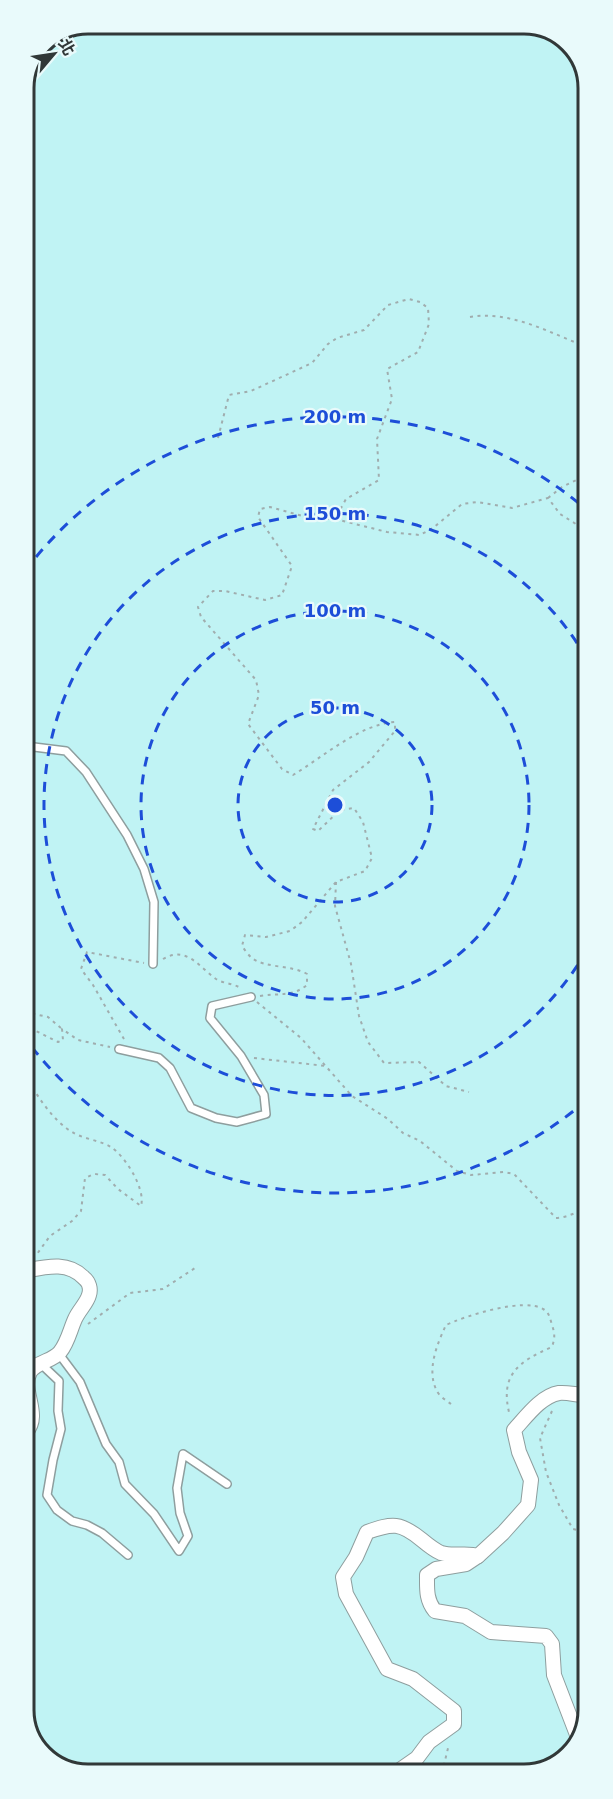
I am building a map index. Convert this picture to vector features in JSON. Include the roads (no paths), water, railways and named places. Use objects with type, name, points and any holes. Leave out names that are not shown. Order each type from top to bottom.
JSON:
[{"type":"street","points":[[34,1268],[60,1266],[78,1271],[89,1283],[90,1294],[76,1317],[60,1354],[34,1368]]},
{"type":"street","points":[[575,1730],[554,1675],[552,1644],[546,1636],[491,1632],[465,1616],[435,1611],[427,1599],[427,1575],[436,1569],[466,1564],[478,1556],[528,1505],[531,1480],[519,1452],[514,1430],[549,1396],[561,1393],[578,1396]]},
{"type":"street","points":[[408,1764],[417,1758],[429,1742],[454,1724],[454,1711],[413,1679],[387,1669],[346,1594],[343,1577],[356,1557],[367,1532],[387,1525],[406,1527],[441,1553],[478,1556]]},
{"type":"lane","points":[[34,747],[66,751],[86,772],[127,835],[144,869],[154,902],[153,964]]},
{"type":"lane","points":[[119,1049],[159,1058],[170,1068],[191,1108],[216,1118],[237,1122],[266,1114],[264,1095],[241,1056],[210,1018],[212,1006],[250,997]]},
{"type":"lane","points":[[60,1354],[80,1382],[106,1444],[119,1462],[125,1484],[153,1514],[179,1551],[188,1536],[180,1513],[177,1488],[183,1454],[226,1484]]},
{"type":"lane","points":[[41,1364],[59,1381],[58,1411],[61,1429],[52,1460],[47,1495],[57,1510],[72,1521],[87,1525],[102,1533],[128,1555]]}]
